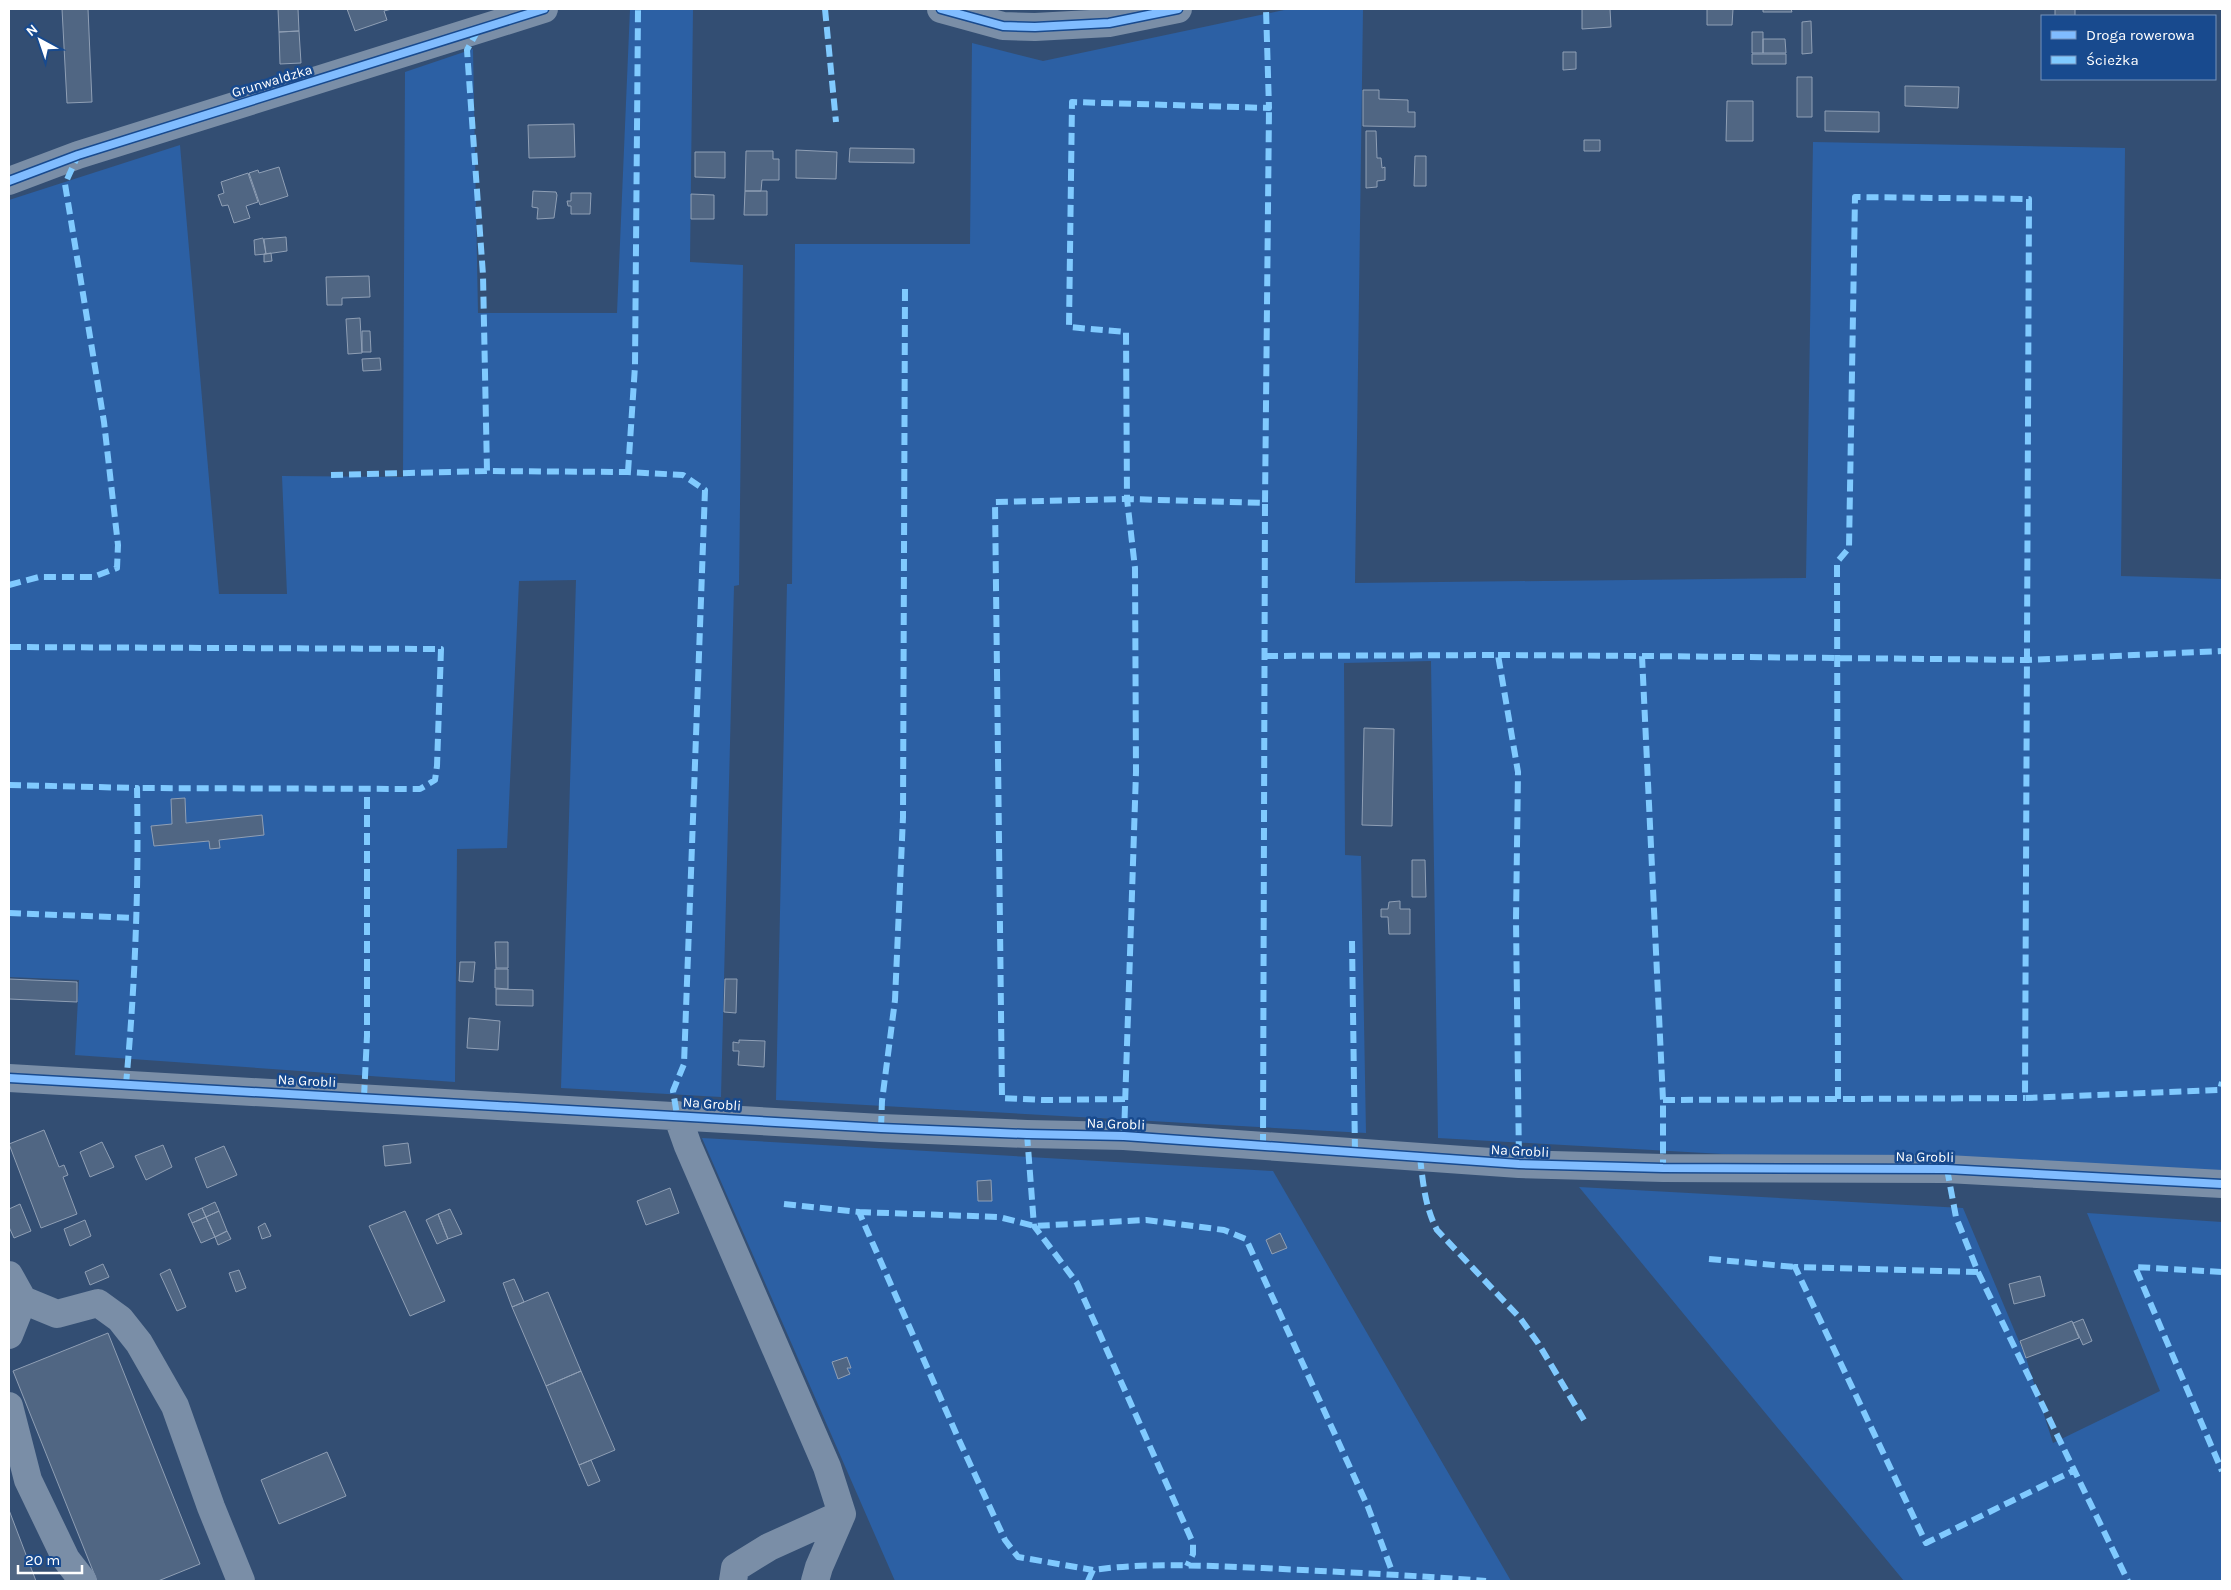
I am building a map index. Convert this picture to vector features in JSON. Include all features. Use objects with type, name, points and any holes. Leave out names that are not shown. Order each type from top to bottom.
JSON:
[{"type":"street","name":"Grunwaldzka","points":[[9,181],[78,155],[544,9]]},
{"type":"street","points":[[941,9],[1003,26],[1035,27],[1109,23],[1178,9]]},
{"type":"street","name":"Na Grobli","points":[[9,1078],[891,1128],[1124,1136],[1519,1164],[1663,1168],[1947,1169],[2222,1184]]},
{"type":"street","points":[[677,1115],[688,1146],[827,1466],[842,1514],[819,1567],[815,1581]]},
{"type":"street","points":[[9,1275],[23,1300],[57,1314],[98,1303],[120,1319],[139,1343],[175,1406],[210,1507],[241,1581]]},
{"type":"street","points":[[9,1335],[23,1300]]},
{"type":"street","points":[[9,1406],[28,1480],[66,1559],[83,1581]]},
{"type":"street","points":[[733,1581],[735,1568],[769,1547],[842,1514]]},
{"type":"shaded area","points":[[630,9],[693,9],[690,262],[743,265],[739,585],[734,586],[721,1097],[561,1088],[576,580],[519,581],[507,848],[457,849],[455,1082],[75,1055],[79,980],[9,977],[9,200],[180,145],[219,594],[287,594],[282,476],[403,477],[405,72],[473,49],[478,313],[617,313]]},
{"type":"shaded area","points":[[1289,9],[1363,9],[1355,583],[1806,578],[1813,142],[2125,148],[2121,576],[2222,579],[2222,1182],[1438,1138],[1431,661],[1344,663],[1345,855],[1361,856],[1366,1133],[776,1100],[787,584],[792,584],[795,244],[970,244],[972,43],[1043,61]]},
{"type":"shaded area","points":[[702,1138],[1273,1171],[1511,1581],[895,1581]]},
{"type":"shaded area","points":[[1579,1187],[1963,1208],[2026,1358],[2053,1443],[2160,1391],[2087,1213],[2222,1222],[2222,1581],[1904,1581]]},
{"type":"building","points":[[62,9],[88,9],[92,102],[67,103]]},
{"type":"building","points":[[278,9],[298,9],[299,31],[279,32]]},
{"type":"building","points":[[347,9],[392,9],[384,11],[387,20],[355,31]]},
{"type":"building","points":[[1582,9],[1610,9],[1611,27],[1582,29]]},
{"type":"building","points":[[1707,9],[1733,9],[1732,25],[1707,25]]},
{"type":"building","points":[[1763,9],[1791,9],[1792,12],[1763,12]]},
{"type":"building","points":[[2055,9],[2075,9],[2075,15],[2055,15]]},
{"type":"building","points":[[1811,21],[1812,53],[1802,54],[1802,22]]},
{"type":"building","points":[[299,31],[301,63],[280,64],[279,32]]},
{"type":"building","points":[[1752,32],[1763,32],[1763,53],[1752,53]]},
{"type":"building","points":[[1763,39],[1785,39],[1786,53],[1763,53]]},
{"type":"building","points":[[1563,52],[1576,52],[1576,69],[1563,70]]},
{"type":"building","points":[[1752,54],[1786,54],[1786,64],[1752,64]]},
{"type":"building","points":[[1797,77],[1812,77],[1812,117],[1797,117]]},
{"type":"building","points":[[1905,86],[1959,87],[1958,108],[1905,106]]},
{"type":"building","points":[[1363,90],[1379,90],[1379,99],[1408,100],[1408,112],[1415,112],[1415,127],[1363,126]]},
{"type":"building","points":[[1727,101],[1753,101],[1753,141],[1726,141]]},
{"type":"building","points":[[1825,111],[1879,112],[1879,132],[1825,131]]},
{"type":"building","points":[[574,124],[575,157],[529,158],[528,125]]},
{"type":"building","points":[[1366,131],[1376,131],[1377,158],[1381,158],[1382,168],[1385,167],[1385,180],[1377,181],[1377,187],[1366,188]]},
{"type":"building","points":[[1584,140],[1600,140],[1600,151],[1584,151]]},
{"type":"building","points":[[850,148],[914,149],[914,163],[849,162]]},
{"type":"building","points":[[796,150],[837,152],[836,179],[796,178]]},
{"type":"building","points":[[746,151],[773,151],[773,159],[779,159],[779,180],[762,180],[761,191],[745,191]]},
{"type":"building","points":[[695,152],[725,152],[725,178],[695,177]]},
{"type":"building","points":[[1415,156],[1426,156],[1426,186],[1414,186]]},
{"type":"building","points":[[279,167],[288,196],[260,205],[249,173],[258,170],[259,173]]},
{"type":"building","points":[[248,173],[258,202],[246,206],[250,218],[234,223],[228,205],[222,206],[218,195],[224,193],[221,182]]},
{"type":"building","points":[[533,191],[556,192],[554,218],[537,219],[538,208],[532,207]]},
{"type":"building","points":[[745,191],[767,191],[767,215],[744,215]]},
{"type":"building","points":[[571,193],[591,193],[590,214],[571,214],[571,206],[568,206],[567,201],[571,201]]},
{"type":"building","points":[[691,194],[714,195],[714,219],[691,219]]},
{"type":"building","points":[[286,237],[287,251],[266,254],[264,239]]},
{"type":"building","points":[[263,238],[266,254],[255,255],[254,240]]},
{"type":"building","points":[[271,253],[272,261],[264,262],[264,254]]},
{"type":"building","points":[[369,276],[370,297],[342,298],[342,305],[327,305],[326,277]]},
{"type":"building","points":[[360,318],[362,353],[348,354],[346,319]]},
{"type":"building","points":[[362,331],[370,331],[371,352],[362,352]]},
{"type":"building","points":[[380,358],[381,370],[363,371],[362,359]]},
{"type":"building","points":[[1364,728],[1394,729],[1392,826],[1362,825]]},
{"type":"building","points":[[185,798],[186,823],[262,815],[264,835],[219,840],[220,848],[210,849],[209,841],[154,846],[151,826],[172,824],[171,799]]},
{"type":"building","points":[[1412,860],[1425,860],[1426,897],[1412,897]]},
{"type":"building","points":[[1400,901],[1400,909],[1410,909],[1410,934],[1389,934],[1388,917],[1381,917],[1381,909],[1388,909],[1389,902]]},
{"type":"building","points":[[495,942],[508,942],[508,968],[496,968]]},
{"type":"building","points":[[460,962],[475,962],[473,982],[459,981]]},
{"type":"building","points":[[495,969],[508,969],[508,989],[495,988]]},
{"type":"building","points":[[9,979],[77,982],[77,1002],[9,999]]},
{"type":"building","points":[[725,979],[737,979],[736,1013],[724,1012]]},
{"type":"building","points":[[496,989],[533,990],[533,1006],[496,1005]]},
{"type":"building","points":[[469,1018],[500,1021],[498,1050],[467,1048]]},
{"type":"building","points":[[739,1040],[765,1041],[764,1067],[738,1065],[739,1051],[733,1051],[733,1042],[739,1043]]},
{"type":"building","points":[[44,1130],[59,1167],[64,1165],[68,1175],[63,1177],[77,1214],[41,1228],[9,1144]]},
{"type":"building","points":[[102,1142],[114,1167],[90,1177],[80,1152]]},
{"type":"building","points":[[408,1143],[411,1163],[385,1166],[383,1146]]},
{"type":"building","points":[[163,1145],[172,1167],[146,1180],[135,1156]]},
{"type":"building","points":[[224,1146],[237,1175],[207,1188],[195,1158]]},
{"type":"building","points":[[991,1180],[992,1201],[978,1201],[977,1181]]},
{"type":"building","points":[[670,1188],[679,1213],[646,1225],[637,1201]]},
{"type":"building","points":[[215,1202],[219,1211],[206,1217],[202,1208]]},
{"type":"building","points":[[20,1204],[31,1231],[14,1238],[9,1227],[9,1209]]},
{"type":"building","points":[[202,1208],[206,1217],[192,1223],[188,1214]]},
{"type":"building","points":[[450,1209],[462,1234],[448,1239],[438,1214]]},
{"type":"building","points":[[219,1211],[227,1231],[215,1237],[206,1217]]},
{"type":"building","points":[[405,1211],[445,1301],[410,1316],[369,1226]]},
{"type":"building","points":[[438,1214],[448,1239],[437,1244],[426,1220]]},
{"type":"building","points":[[206,1217],[215,1237],[201,1243],[192,1223]]},
{"type":"building","points":[[85,1220],[91,1236],[70,1246],[64,1229]]},
{"type":"building","points":[[265,1223],[271,1236],[262,1239],[258,1227]]},
{"type":"building","points":[[227,1231],[231,1239],[218,1245],[215,1237]]},
{"type":"building","points":[[1280,1233],[1287,1248],[1272,1254],[1266,1240]]},
{"type":"building","points":[[103,1264],[109,1277],[90,1285],[85,1272]]},
{"type":"building","points":[[170,1269],[186,1307],[177,1311],[160,1274]]},
{"type":"building","points":[[239,1270],[246,1288],[236,1292],[229,1273]]},
{"type":"building","points":[[2040,1276],[2045,1296],[2014,1304],[2009,1284]]},
{"type":"building","points":[[514,1279],[524,1302],[512,1307],[503,1283]]},
{"type":"building","points":[[548,1292],[581,1371],[546,1386],[512,1307]]},
{"type":"building","points":[[2083,1319],[2092,1341],[2083,1345],[2073,1323]]},
{"type":"building","points":[[2072,1321],[2079,1338],[2026,1358],[2020,1341]]},
{"type":"building","points":[[108,1333],[200,1564],[158,1581],[97,1581],[13,1371]]},
{"type":"building","points":[[847,1357],[851,1368],[847,1368],[850,1374],[838,1379],[832,1362]]},
{"type":"building","points":[[581,1371],[615,1450],[579,1465],[546,1386]]},
{"type":"building","points":[[327,1452],[346,1496],[279,1524],[261,1480]]},
{"type":"building","points":[[591,1460],[600,1481],[588,1486],[579,1465]]},
{"type":"building","points":[[9,1510],[36,1581],[9,1581]]},
{"type":"marked path","points":[[628,472],[635,366],[638,9]]},
{"type":"marked path","points":[[825,9],[836,122]]},
{"type":"marked path","points":[[1124,1136],[1136,772],[1135,568],[1127,499],[1126,332],[1069,327],[1072,102],[1269,108],[1266,9]]},
{"type":"marked path","points":[[478,30],[467,50],[483,275],[487,471]]},
{"type":"marked path","points":[[1125,1099],[1043,1100],[1002,1098],[995,502],[1127,499],[1265,503],[1269,108]]},
{"type":"marked path","points":[[9,585],[39,577],[93,577],[117,568],[118,545],[104,422],[65,184],[78,155]]},
{"type":"marked path","points":[[1838,1099],[1837,562],[1849,548],[1855,197],[2029,199],[2025,1098],[2220,1090],[2222,1082]]},
{"type":"marked path","points":[[881,1128],[882,1101],[895,1000],[903,817],[905,289]]},
{"type":"marked path","points":[[331,475],[487,471],[628,472],[683,475],[705,490],[684,1064],[673,1091],[677,1115]]},
{"type":"marked path","points":[[1263,1146],[1265,503]]},
{"type":"marked path","points":[[9,647],[441,649],[435,780],[420,789],[137,788]]},
{"type":"marked path","points":[[1642,656],[2028,660],[2222,651]]},
{"type":"marked path","points":[[1498,655],[1642,656],[1663,1100],[1663,1168]]},
{"type":"marked path","points":[[1266,656],[1498,655],[1518,772],[1516,920],[1519,1164]]},
{"type":"marked path","points":[[9,785],[137,788],[136,936],[126,1084]]},
{"type":"marked path","points":[[364,1097],[367,1036],[367,789]]},
{"type":"marked path","points":[[9,913],[136,918]]},
{"type":"marked path","points":[[1352,941],[1355,1153]]},
{"type":"marked path","points":[[1663,1100],[2025,1098]]},
{"type":"marked path","points":[[1027,1134],[1034,1226],[1077,1283],[1193,1543],[1193,1554],[1187,1566]]},
{"type":"marked path","points":[[1420,1157],[1427,1204],[1437,1230],[1520,1318],[1538,1343],[1584,1420]]},
{"type":"marked path","points":[[1947,1169],[1956,1217],[1978,1272],[2128,1581]]},
{"type":"marked path","points":[[784,1204],[859,1212],[1005,1540],[1018,1557],[1093,1570]]},
{"type":"marked path","points":[[859,1212],[999,1217],[1034,1226],[1146,1220],[1224,1230],[1246,1239],[1368,1507],[1393,1574]]},
{"type":"marked path","points":[[1709,1259],[1795,1267]]},
{"type":"marked path","points":[[1978,1272],[1795,1267],[1926,1543],[2075,1470]]},
{"type":"marked path","points":[[2222,1272],[2135,1267],[2222,1471]]},
{"type":"marked path","points":[[1088,1581],[1093,1570],[1135,1566],[1178,1565],[1347,1572],[1486,1581]]},
{"type":"cycle path","points":[[9,181],[78,155],[544,9]]},
{"type":"cycle path","points":[[941,9],[1003,26],[1035,27],[1109,23],[1178,9]]},
{"type":"cycle path","points":[[9,1078],[881,1128],[1124,1136],[1519,1164],[1663,1168],[1947,1169],[2222,1184]]}]
